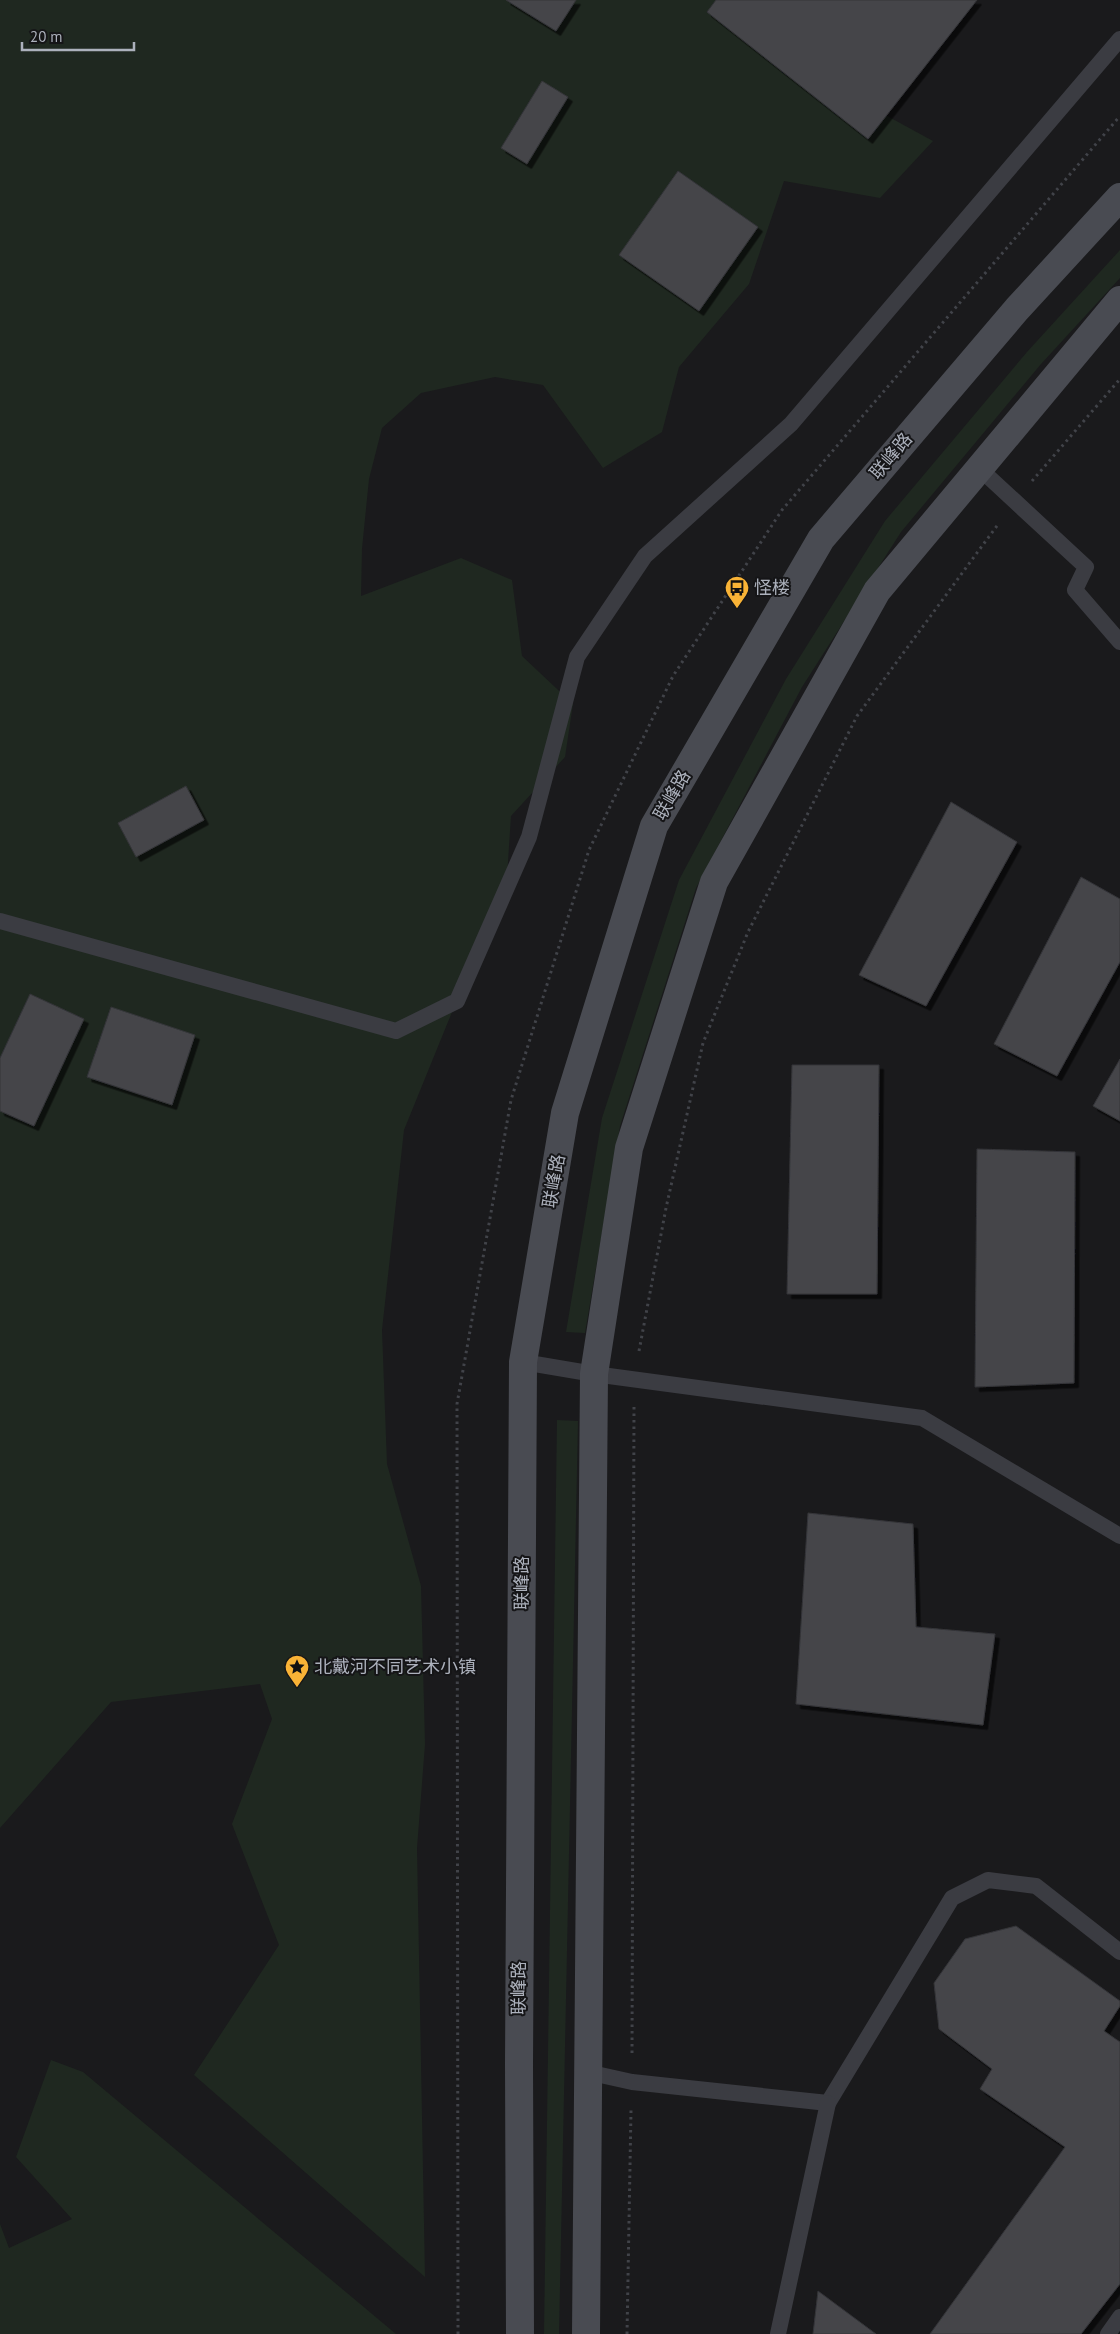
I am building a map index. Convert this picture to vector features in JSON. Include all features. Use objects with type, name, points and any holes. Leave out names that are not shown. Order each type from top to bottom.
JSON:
[{"type":"main road","name":"联峰路","points":[[520,2334],[519,2054],[523,1362],[565,1113],[654,826],[821,539],[1017,309],[1120,197]]},
{"type":"main road","points":[[586,2334],[586,2072],[594,1374],[630,1148],[714,882],[877,591],[1120,300]]},
{"type":"lane","points":[[0,921],[396,1031],[457,1002],[529,837],[577,657],[645,556],[791,424],[1120,39]]},
{"type":"lane","points":[[979,468],[1086,568],[1075,590],[1120,642]]},
{"type":"lane","points":[[523,1362],[594,1374],[922,1418],[1120,1536]]},
{"type":"lane","points":[[778,2334],[828,2103],[952,1898],[988,1880],[1036,1886],[1120,1952]]},
{"type":"lane","points":[[586,2072],[632,2082],[828,2103]]},
{"type":"lane","points":[[1108,2334],[1120,2317]]},
{"type":"path","points":[[627,2334],[632,2082],[634,1379],[666,1208],[703,1043],[748,932],[857,716],[1014,502],[1120,379]]},
{"type":"shaded area","points":[[0,0],[778,0],[856,99],[933,141],[880,198],[784,181],[749,284],[679,367],[662,432],[603,468],[543,385],[495,377],[421,393],[382,428],[369,479],[362,549],[361,596],[461,558],[512,580],[522,656],[573,704],[565,757],[511,816],[507,877],[404,1130],[382,1330],[387,1464],[421,1586],[425,1744],[417,1848],[425,2277],[194,2075],[279,1945],[232,1824],[272,1719],[260,1684],[111,1702],[0,1828]]},
{"type":"shaded area","points":[[1120,250],[1120,278],[1041,364],[901,532],[802,687],[696,888],[620,1126],[585,1333],[566,1332],[602,1118],[679,880],[786,679],[885,521],[1027,352]]},
{"type":"shaded area","points":[[557,1420],[578,1421],[559,2334],[544,2334]]},
{"type":"shaded area","points":[[51,2060],[83,2072],[396,2334],[0,2334],[0,2224],[9,2248],[72,2219],[16,2157]]},
{"type":"building","points":[[506,0],[576,0],[556,31]]},
{"type":"building","points":[[716,0],[977,0],[868,139],[707,12]]},
{"type":"building","points":[[542,81],[568,97],[527,164],[501,148]]},
{"type":"building","points":[[678,171],[758,227],[699,311],[619,255]]},
{"type":"building","points":[[186,786],[204,820],[136,857],[118,823]]},
{"type":"building","points":[[951,802],[1017,842],[926,1006],[859,975]]},
{"type":"building","points":[[1081,877],[1120,899],[1120,962],[1057,1076],[994,1044]]},
{"type":"building","points":[[30,994],[84,1019],[34,1126],[0,1111],[0,1058]]},
{"type":"building","points":[[111,1007],[195,1035],[172,1105],[87,1077]]},
{"type":"building","points":[[1120,1059],[1120,1121],[1093,1106]]},
{"type":"building","points":[[792,1065],[879,1065],[877,1294],[787,1294]]},
{"type":"building","points":[[977,1149],[1075,1152],[1074,1383],[975,1387]]},
{"type":"building","points":[[808,1513],[913,1524],[916,1627],[995,1634],[983,1725],[796,1704]]},
{"type":"building","points":[[1016,1926],[1120,2001],[1120,2006],[1104,2031],[1120,2042],[1120,2284],[1081,2334],[930,2334],[1065,2147],[980,2089],[992,2069],[939,2029],[934,1983],[965,1939]]},
{"type":"building","points":[[818,2291],[876,2334],[813,2334]]},
{"type":"place","name":"怪楼","points":[[737,609]]},
{"type":"place","name":"北戴河不同艺术小镇","points":[[297,1688]]}]
